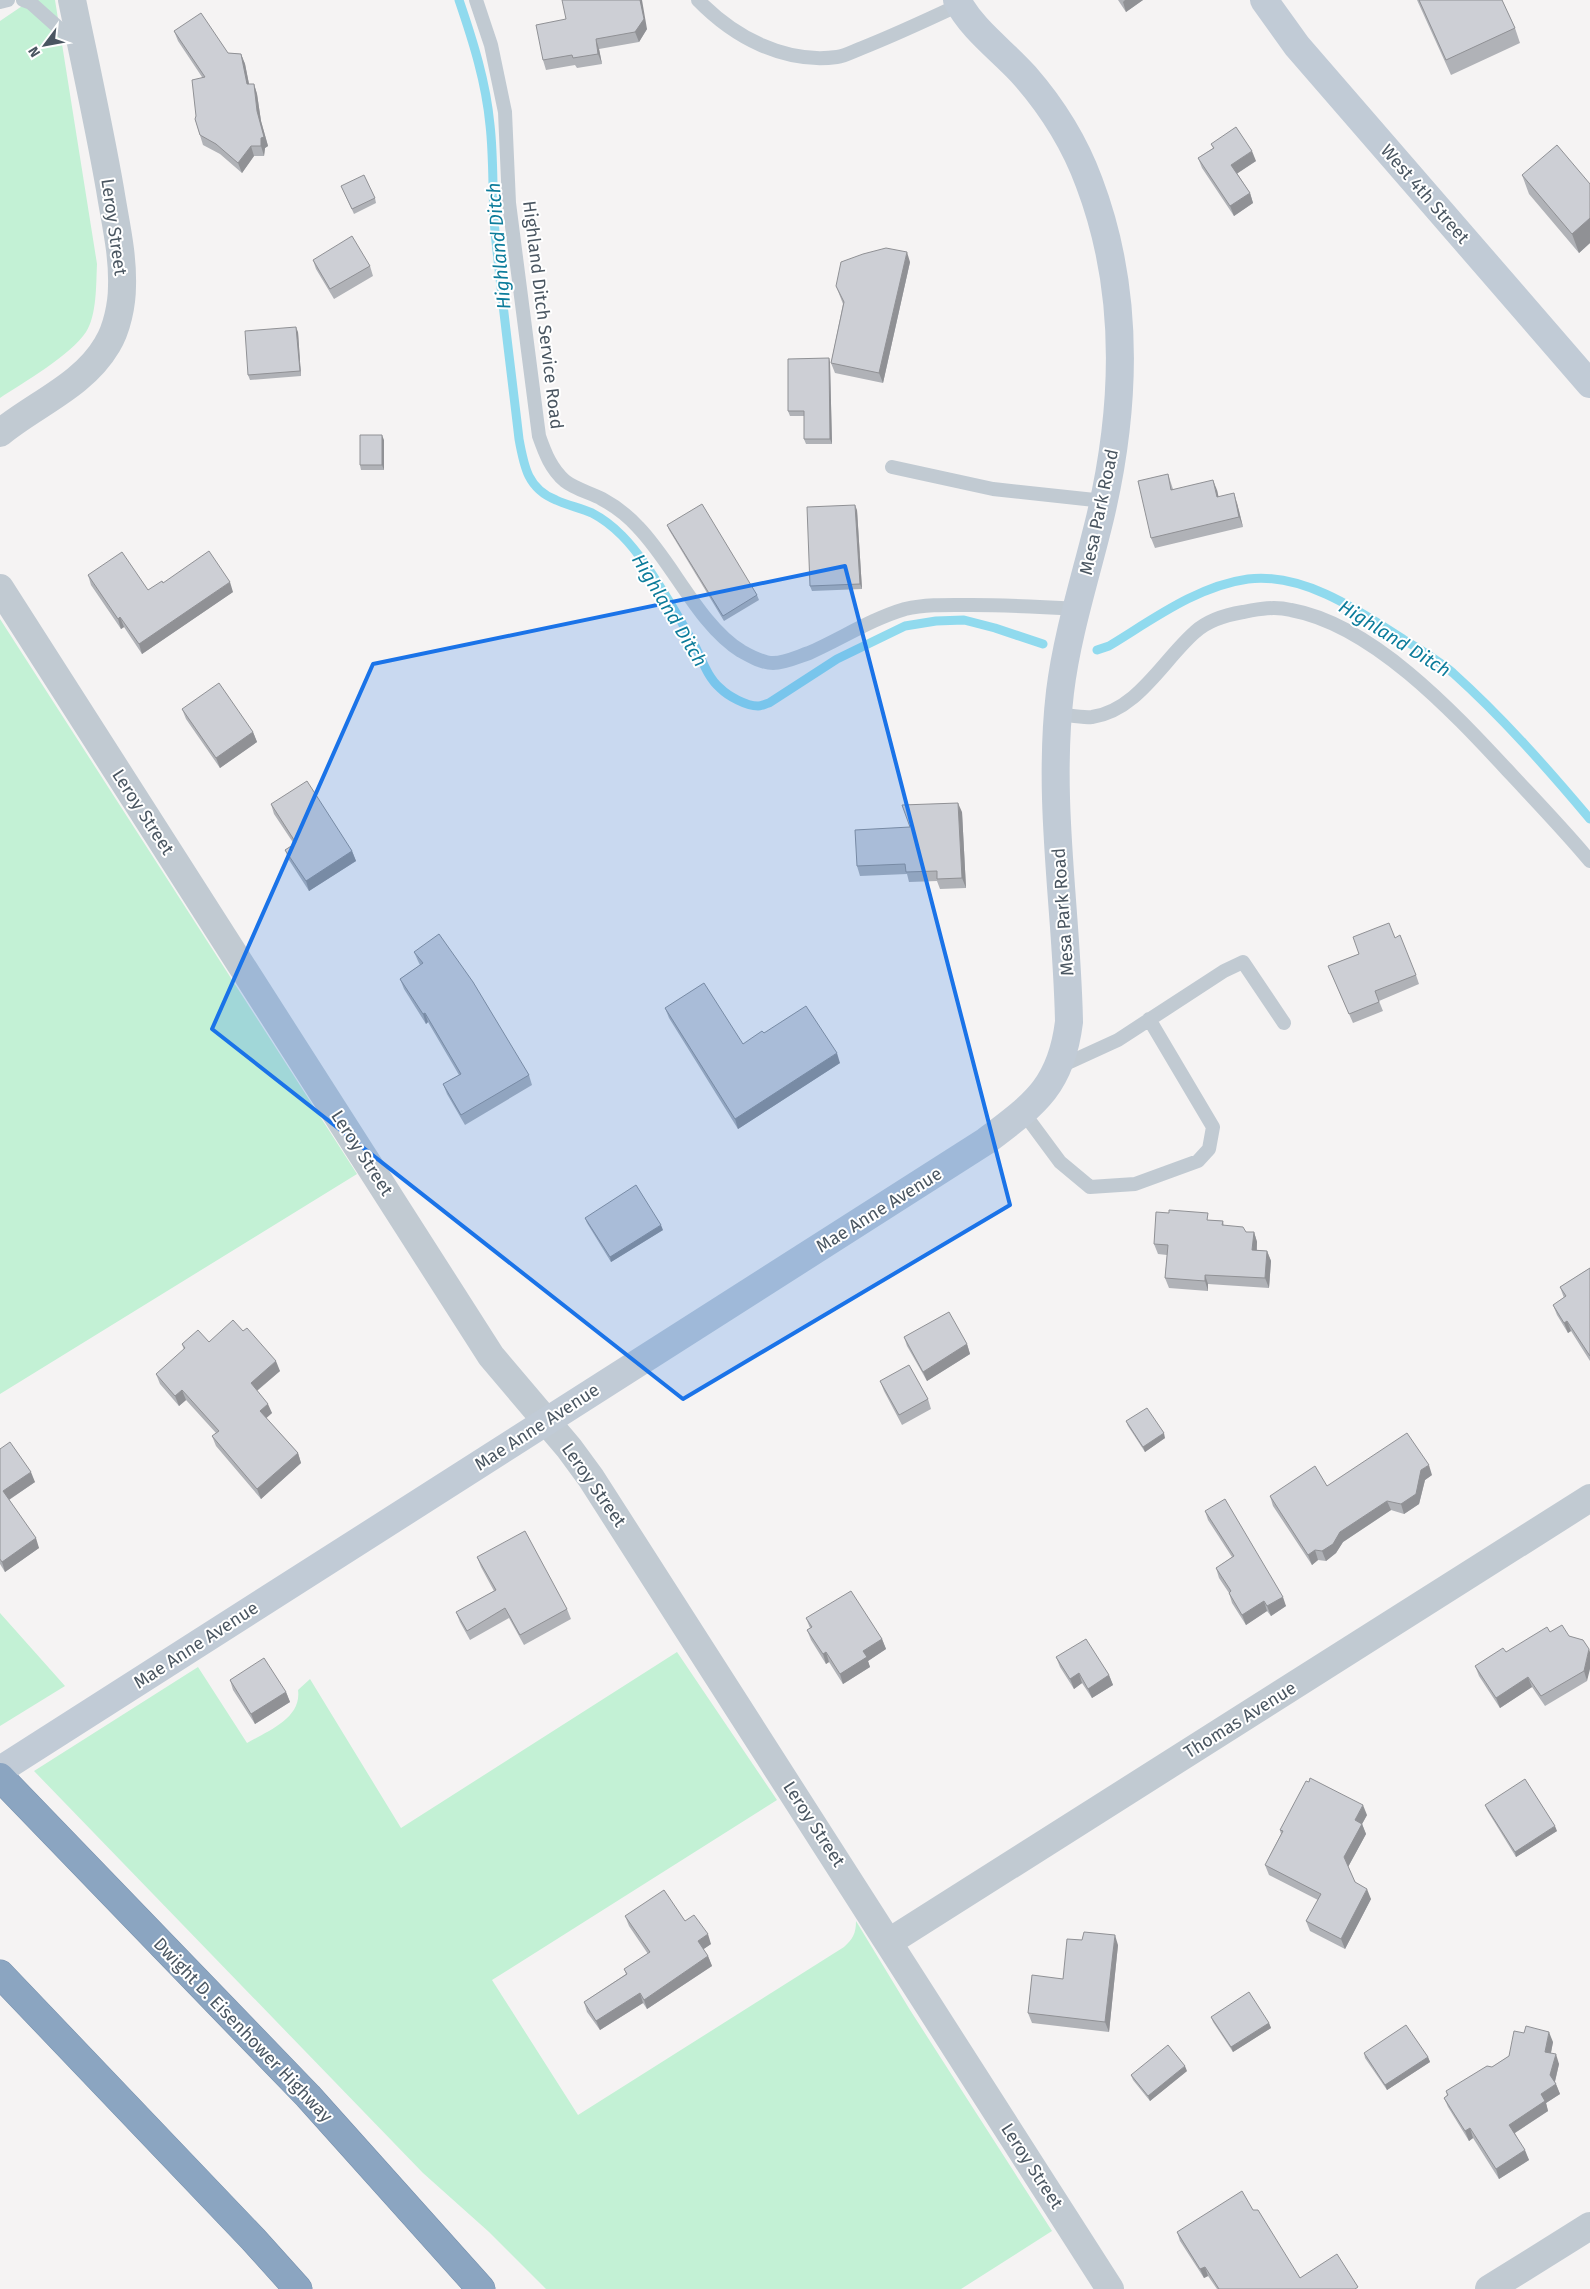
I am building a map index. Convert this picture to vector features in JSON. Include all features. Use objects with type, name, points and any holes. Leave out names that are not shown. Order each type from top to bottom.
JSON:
[{"type":"highway","name":"Dwight D. Eisenhower Highway","points":[[0,1777],[308,2096],[481,2289]]},
{"type":"highway","points":[[0,1974],[253,2239],[298,2289]]},
{"type":"street","name":"Leroy Street","points":[[0,433],[71,384],[90,366],[108,344],[117,318],[122,288],[121,252],[72,0]]},
{"type":"street","name":"West 4th Street","points":[[1264,0],[1297,46],[1590,384]]},
{"type":"street","name":"Mesa Park Road","points":[[958,2],[1043,98],[1077,155],[1089,182],[1099,214],[1116,292],[1120,334],[1118,407],[1104,501],[1060,691],[1058,714],[1057,805],[1069,1022],[1066,1045],[1059,1067]]},
{"type":"street","name":"Leroy Street","points":[[0,588],[491,1356],[547,1420],[592,1478],[1110,2289]]},
{"type":"street","name":"Mae Anne Avenue","points":[[0,1770],[959,1159],[1024,1112],[1049,1086],[1059,1067]]},
{"type":"street","name":"Thomas Avenue","points":[[889,1942],[1590,1498]]},
{"type":"street","points":[[1490,2289],[1590,2226]]},
{"type":"lane","points":[[0,2],[8,0]]},
{"type":"lane","points":[[22,0],[31,3],[82,48]]},
{"type":"lane","name":"Highland Ditch Service Road","points":[[476,0],[495,63],[505,112],[509,204],[539,436],[554,469],[566,482],[604,500],[638,527],[723,637],[755,659],[771,663],[786,662],[889,615],[927,605],[1004,605],[1078,609]]},
{"type":"lane","points":[[698,0],[715,17],[750,40],[796,56],[838,57],[888,38],[958,2]]},
{"type":"lane","points":[[892,467],[993,489],[1104,501]]},
{"type":"lane","points":[[1058,714],[1092,717],[1111,710],[1132,697],[1149,683],[1174,652],[1207,622],[1236,613],[1267,607],[1292,610],[1318,617],[1356,636],[1395,662],[1428,689],[1465,724],[1590,861]]},
{"type":"lane","points":[[1059,1067],[1118,1040],[1224,971],[1243,962],[1284,1023]]},
{"type":"lane","points":[[1024,1112],[1060,1162],[1090,1187],[1135,1184],[1198,1161],[1210,1149],[1213,1127],[1149,1019]]},
{"type":"highlighted area","points":[[845,566],[1010,1205],[683,1399],[212,1029],[373,664]]},
{"type":"green space","points":[[31,0],[55,0],[97,264],[96,290],[90,325],[79,341],[59,359],[0,398],[0,21]]},
{"type":"green space","points":[[0,619],[357,1174],[0,1394]]},
{"type":"green space","points":[[0,1613],[65,1686],[0,1726]]},
{"type":"green space","points":[[677,1652],[777,1800],[492,1980],[578,2115],[844,1947],[853,1936],[856,1921],[910,2010],[1052,2231],[961,2289],[546,2289],[489,2232],[423,2173],[34,1771],[198,1667],[247,1743],[289,1716],[298,1700],[298,1690],[310,1679],[401,1828]]},
{"type":"building","points":[[562,0],[640,0],[644,19],[635,32],[596,39],[598,54],[573,58],[572,55],[543,60],[536,25],[566,19]]},
{"type":"building","points":[[1419,0],[1502,0],[1515,28],[1446,60]]},
{"type":"building","points":[[201,13],[228,53],[241,54],[247,84],[254,84],[257,111],[264,137],[261,138],[261,146],[251,146],[238,163],[216,144],[200,135],[195,119],[192,80],[205,77],[174,31]]},
{"type":"building","points":[[1236,127],[1252,151],[1231,165],[1250,193],[1230,206],[1198,158],[1214,148],[1211,144]]},
{"type":"building","points":[[1557,145],[1590,184],[1590,218],[1572,234],[1522,175]]},
{"type":"building","points":[[364,175],[375,198],[352,209],[341,186]]},
{"type":"building","points":[[352,236],[370,266],[330,289],[313,260]]},
{"type":"building","points":[[886,248],[907,252],[879,373],[831,363],[844,302],[836,286],[841,262]]},
{"type":"building","points":[[296,327],[300,371],[248,375],[245,331]]},
{"type":"building","points":[[829,358],[830,439],[804,439],[804,411],[788,411],[788,359]]},
{"type":"building","points":[[360,435],[382,435],[382,465],[360,465]]},
{"type":"building","points":[[1168,474],[1171,490],[1213,480],[1217,497],[1234,493],[1239,517],[1151,538],[1138,481]]},
{"type":"building","points":[[702,504],[757,595],[723,616],[667,525]]},
{"type":"building","points":[[855,505],[860,584],[810,586],[807,507]]},
{"type":"building","points":[[209,551],[230,582],[139,644],[120,617],[118,619],[88,575],[122,552],[148,590],[162,581],[163,583]]},
{"type":"building","points":[[219,683],[253,732],[216,758],[182,709]]},
{"type":"building","points":[[307,781],[352,851],[306,881],[285,850],[296,843],[271,804]]},
{"type":"building","points":[[958,803],[962,878],[937,879],[937,871],[906,872],[905,864],[857,866],[855,830],[910,827],[902,805]]},
{"type":"building","points":[[1389,923],[1395,938],[1400,935],[1416,975],[1375,991],[1379,1002],[1349,1014],[1328,966],[1359,954],[1353,937]]},
{"type":"building","points":[[439,934],[473,982],[529,1075],[461,1115],[443,1084],[461,1074],[425,1013],[423,1014],[400,979],[423,963],[414,952]]},
{"type":"building","points":[[704,983],[743,1044],[806,1006],[837,1053],[735,1119],[665,1008]]},
{"type":"building","points":[[636,1185],[661,1225],[610,1257],[585,1218]]},
{"type":"building","points":[[1169,1210],[1208,1213],[1207,1220],[1223,1221],[1222,1225],[1243,1227],[1246,1232],[1254,1232],[1252,1250],[1267,1251],[1265,1278],[1205,1275],[1205,1281],[1165,1278],[1168,1245],[1154,1244],[1156,1212],[1169,1213]]},
{"type":"building","points":[[1590,1268],[1590,1356],[1567,1321],[1564,1323],[1553,1305],[1566,1296],[1560,1287]]},
{"type":"building","points":[[949,1312],[967,1344],[923,1372],[904,1337]]},
{"type":"building","points":[[233,1320],[243,1331],[247,1328],[276,1361],[251,1383],[268,1404],[260,1411],[298,1453],[257,1489],[212,1436],[219,1431],[182,1390],[175,1396],[156,1374],[185,1348],[182,1344],[198,1330],[209,1342]]},
{"type":"building","points":[[909,1365],[928,1399],[899,1415],[880,1381]]},
{"type":"building","points":[[1147,1408],[1164,1433],[1143,1447],[1126,1421]]},
{"type":"building","points":[[1407,1433],[1429,1465],[1421,1470],[1416,1494],[1401,1504],[1387,1501],[1340,1532],[1333,1544],[1322,1551],[1315,1550],[1308,1555],[1270,1496],[1315,1466],[1327,1486]]},
{"type":"building","points":[[10,1442],[31,1472],[3,1491],[36,1538],[2,1562],[0,1559],[0,1449]]},
{"type":"building","points":[[1225,1499],[1283,1597],[1267,1606],[1264,1601],[1242,1615],[1229,1593],[1231,1591],[1216,1568],[1234,1556],[1205,1511]]},
{"type":"building","points":[[525,1531],[567,1609],[520,1635],[505,1608],[467,1631],[456,1612],[496,1590],[477,1557]]},
{"type":"building","points":[[851,1591],[882,1639],[863,1651],[867,1657],[840,1674],[826,1652],[823,1654],[807,1630],[812,1627],[806,1618]]},
{"type":"building","points":[[1562,1625],[1569,1636],[1583,1640],[1589,1649],[1584,1671],[1541,1696],[1528,1677],[1496,1698],[1475,1666],[1503,1648],[1506,1652],[1547,1627],[1550,1632]]},
{"type":"building","points":[[1086,1639],[1109,1675],[1088,1689],[1079,1673],[1070,1679],[1056,1657]]},
{"type":"building","points":[[264,1658],[286,1692],[251,1714],[230,1680]]},
{"type":"building","points":[[1310,1778],[1363,1805],[1355,1820],[1362,1824],[1344,1857],[1355,1882],[1367,1889],[1341,1939],[1306,1921],[1321,1894],[1265,1865],[1283,1831],[1280,1830],[1306,1781],[1309,1782]]},
{"type":"building","points":[[1525,1779],[1555,1826],[1515,1852],[1485,1805]]},
{"type":"building","points":[[664,1890],[685,1921],[694,1915],[708,1934],[698,1941],[708,1956],[644,2000],[640,1993],[596,2021],[584,2002],[627,1974],[624,1969],[650,1952],[625,1916]]},
{"type":"building","points":[[1084,1932],[1115,1935],[1105,2022],[1028,2013],[1032,1975],[1063,1979],[1067,1939],[1082,1940]]},
{"type":"building","points":[[1249,1992],[1269,2023],[1231,2047],[1211,2017]]},
{"type":"building","points":[[1406,2025],[1428,2057],[1385,2085],[1364,2053]]},
{"type":"building","points":[[1526,2026],[1549,2032],[1545,2052],[1556,2054],[1550,2075],[1556,2084],[1541,2094],[1545,2101],[1509,2125],[1525,2150],[1496,2169],[1470,2128],[1465,2131],[1444,2098],[1448,2095],[1446,2091],[1487,2066],[1492,2067],[1509,2056],[1514,2031],[1524,2033]]},
{"type":"building","points":[[1168,2045],[1185,2066],[1148,2096],[1131,2075]]},
{"type":"building","points":[[1242,2191],[1253,2210],[1258,2210],[1300,2278],[1337,2254],[1358,2287],[1355,2289],[1219,2289],[1205,2267],[1200,2269],[1177,2232]]},
{"type":"waterway","name":"Highland Ditch","points":[[459,0],[478,62],[488,109],[492,151],[495,232],[519,439],[529,476],[539,490],[556,500],[592,513],[608,523],[628,542],[672,605],[712,679],[728,694],[748,704],[758,706],[769,703],[837,659],[905,626],[936,621],[964,620],[1043,644]]},
{"type":"waterway","name":"Highland Ditch","points":[[1097,650],[1109,646],[1158,615],[1193,596],[1229,583],[1248,579],[1269,578],[1311,588],[1331,596],[1370,618],[1453,673],[1524,744],[1590,819]]}]
